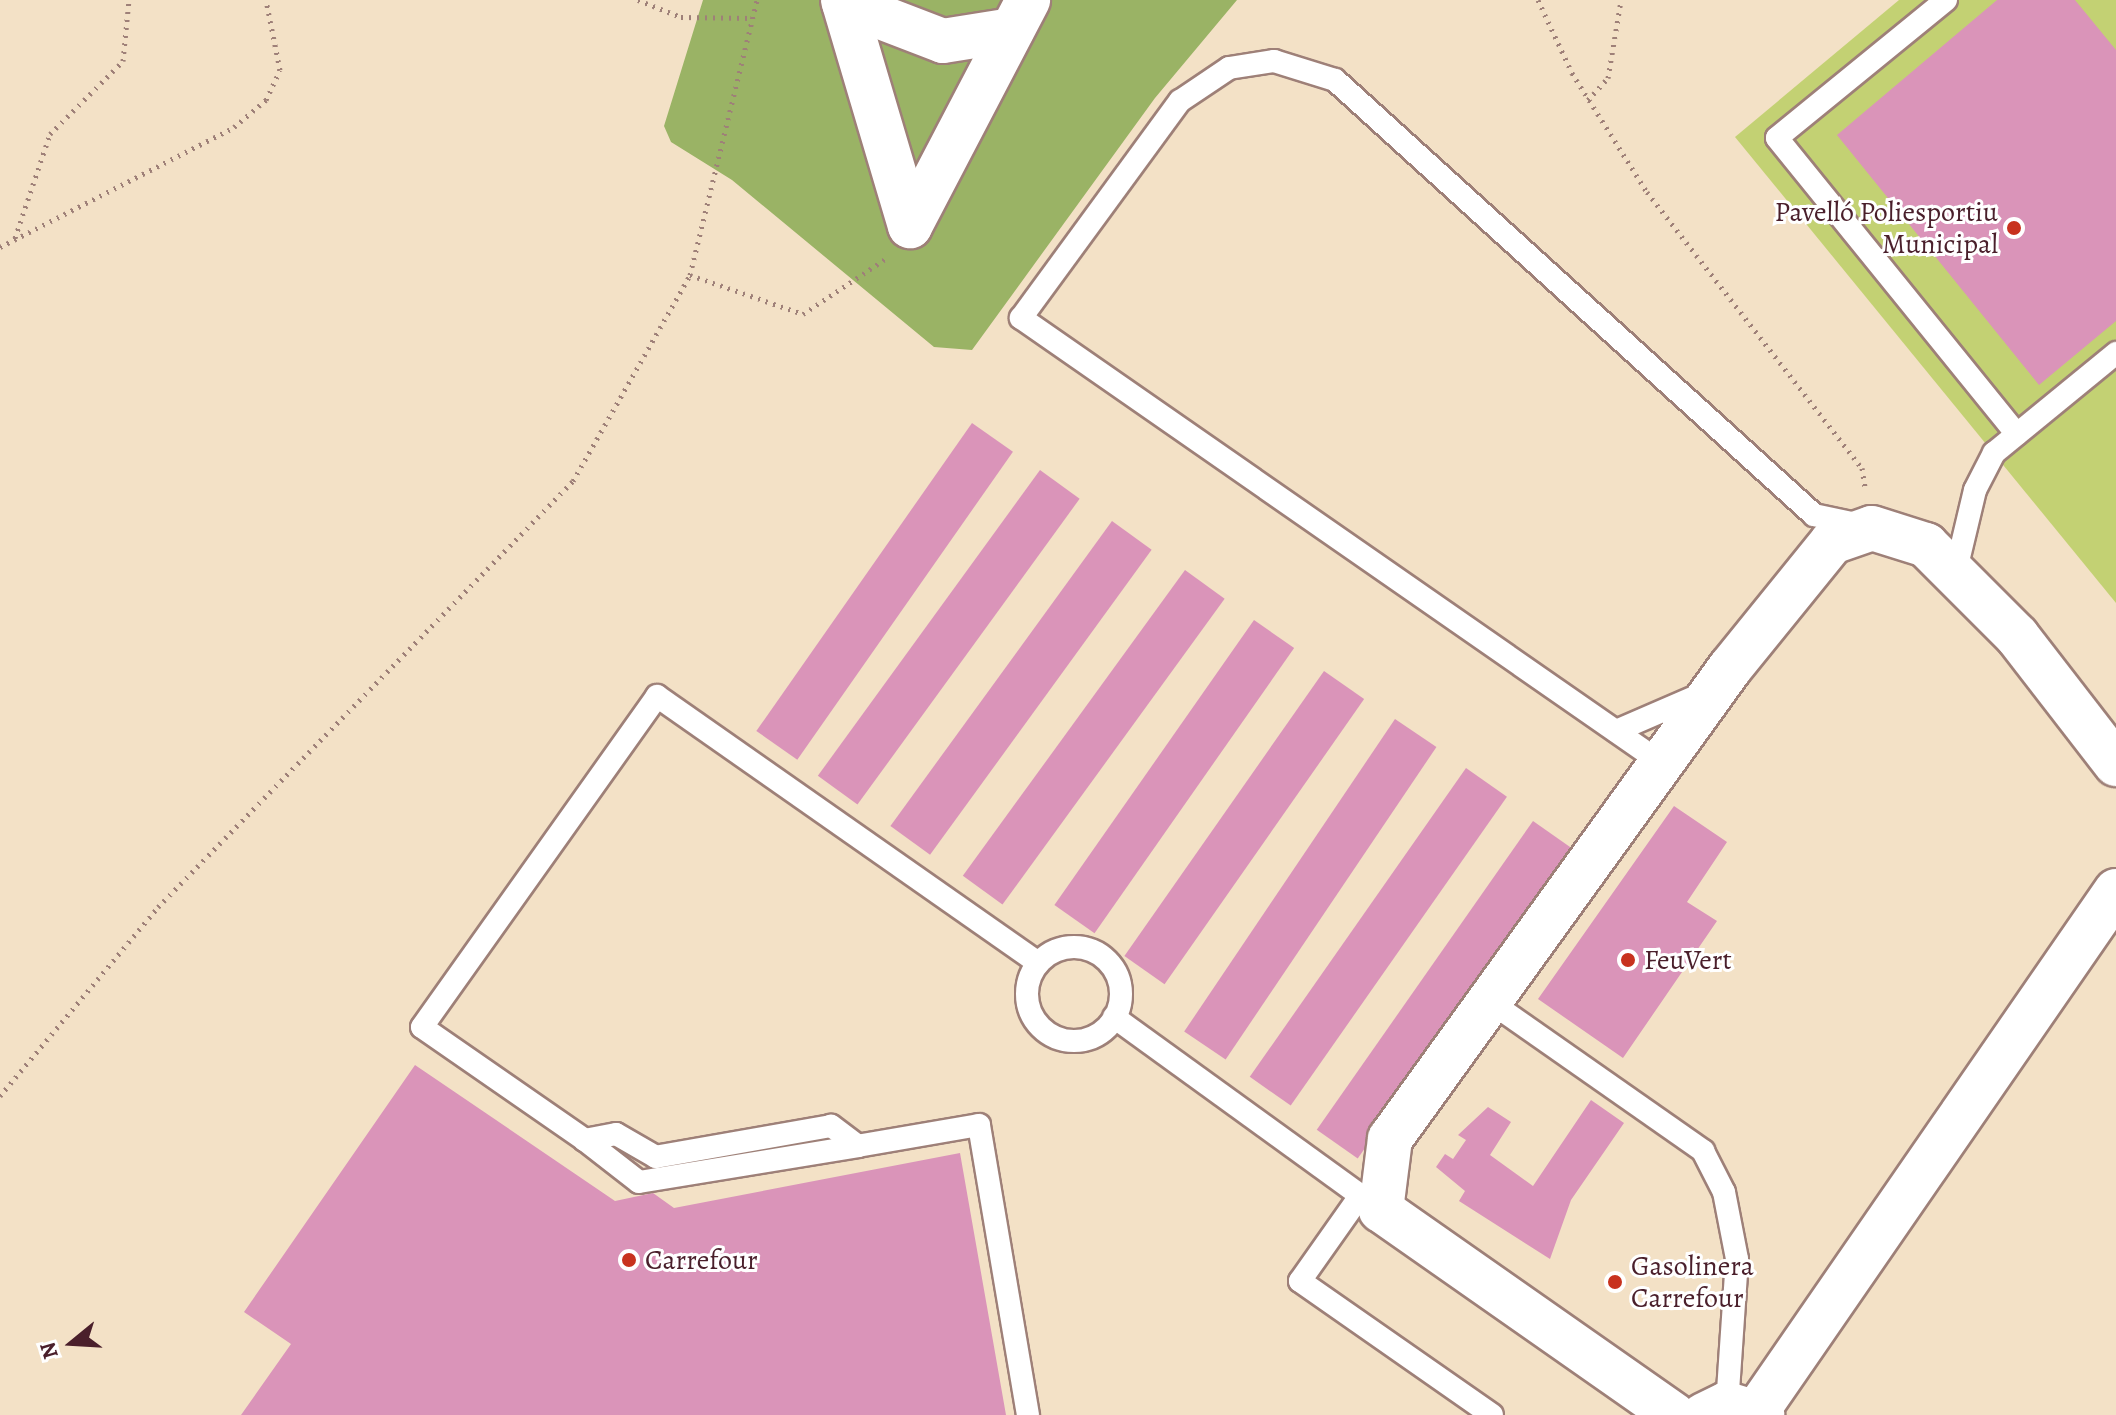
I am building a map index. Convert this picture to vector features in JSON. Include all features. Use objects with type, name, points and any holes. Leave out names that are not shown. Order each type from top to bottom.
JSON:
[{"type":"street","points":[[843,1],[943,41],[1020,15]]},
{"type":"street","points":[[843,1],[910,226]]},
{"type":"street","points":[[910,226],[1020,15]]},
{"type":"street","points":[[1674,1415],[1371,1203],[1390,1139],[1492,1003],[1730,668],[1832,542],[1872,528],[1926,545],[2017,636],[2116,764]]},
{"type":"street","points":[[1737,1411],[2116,891]]},
{"type":"lane","points":[[1946,0],[1777,138],[2017,434]]},
{"type":"lane","points":[[1663,764],[1021,318],[1180,101],[1229,68],[1274,61],[1304,67],[1335,80],[1814,515],[1872,528]]},
{"type":"lane","points":[[1955,574],[1975,490],[1994,453],[2116,353]]},
{"type":"lane","points":[[1616,731],[1679,707],[1730,668]]},
{"type":"lane","points":[[1028,1415],[979,1125],[858,1146],[831,1126],[656,1157],[616,1134],[585,1140],[422,1027],[657,696],[1038,963]]},
{"type":"lane","points":[[1066,947],[1097,952],[1118,977],[1114,1017],[1082,1040],[1049,1034],[1037,1023],[1027,992],[1038,963],[1066,947]]},
{"type":"lane","points":[[1492,1003],[1703,1151],[1724,1192],[1737,1259],[1737,1411]]},
{"type":"lane","points":[[1114,1017],[1371,1203],[1300,1281],[1492,1415]]},
{"type":"path","points":[[15,239],[50,134],[123,61],[129,0]]},
{"type":"path","points":[[0,247],[55,225],[135,175],[234,127],[266,100],[280,70],[266,0]]},
{"type":"path","points":[[638,0],[681,17],[752,19]]},
{"type":"path","points":[[0,1096],[158,907],[573,481],[690,275],[736,91],[755,0]]},
{"type":"path","points":[[1538,0],[1588,100],[1656,204],[1862,468],[1872,528]]},
{"type":"path","points":[[1588,100],[1608,78],[1621,0]]},
{"type":"path","points":[[690,275],[803,314],[883,263],[910,226]]},
{"type":"green space","points":[[703,0],[1237,0],[1155,98],[972,350],[934,347],[732,180],[671,142],[664,126]]},
{"type":"green space","points":[[1899,0],[2116,0],[2116,603],[1735,137]]},
{"type":"building","name":"Pavelló Poliesportiu Municipal","points":[[1997,0],[2075,0],[2116,50],[2116,321],[2039,385],[1837,135]]},
{"type":"building","points":[[972,423],[1013,452],[797,760],[756,731]]},
{"type":"building","points":[[1040,470],[1080,499],[857,805],[818,776]]},
{"type":"building","points":[[1112,521],[1152,550],[930,855],[890,826]]},
{"type":"building","points":[[1185,570],[1225,599],[1002,905],[963,876]]},
{"type":"building","points":[[1254,620],[1294,648],[1095,933],[1054,905]]},
{"type":"building","points":[[1324,671],[1364,699],[1165,984],[1124,956]]},
{"type":"building","points":[[1395,719],[1436,747],[1226,1060],[1184,1032]]},
{"type":"building","points":[[1466,768],[1507,797],[1291,1105],[1250,1077]]},
{"type":"building","name":"FeuVert","points":[[1674,806],[1727,842],[1687,902],[1717,921],[1623,1058],[1538,999]]},
{"type":"building","points":[[1533,821],[1574,850],[1358,1158],[1317,1130]]},
{"type":"building","name":"Carrefour","points":[[415,1065],[615,1201],[653,1193],[674,1208],[960,1153],[1006,1415],[241,1415],[291,1344],[244,1312]]},
{"type":"building","points":[[1591,1100],[1624,1123],[1571,1200],[1550,1259],[1459,1201],[1465,1191],[1436,1167],[1445,1154],[1453,1159],[1466,1140],[1458,1135],[1488,1107],[1511,1122],[1490,1155],[1533,1186]]},
{"type":"place","name":"Pavelló Poliesportiu Municipal","points":[[2014,228]]},
{"type":"place","name":"FeuVert","points":[[1628,960]]},
{"type":"place","name":"Carrefour","points":[[629,1260]]},
{"type":"place","name":"Gasolinera Carrefour","points":[[1615,1282]]}]
